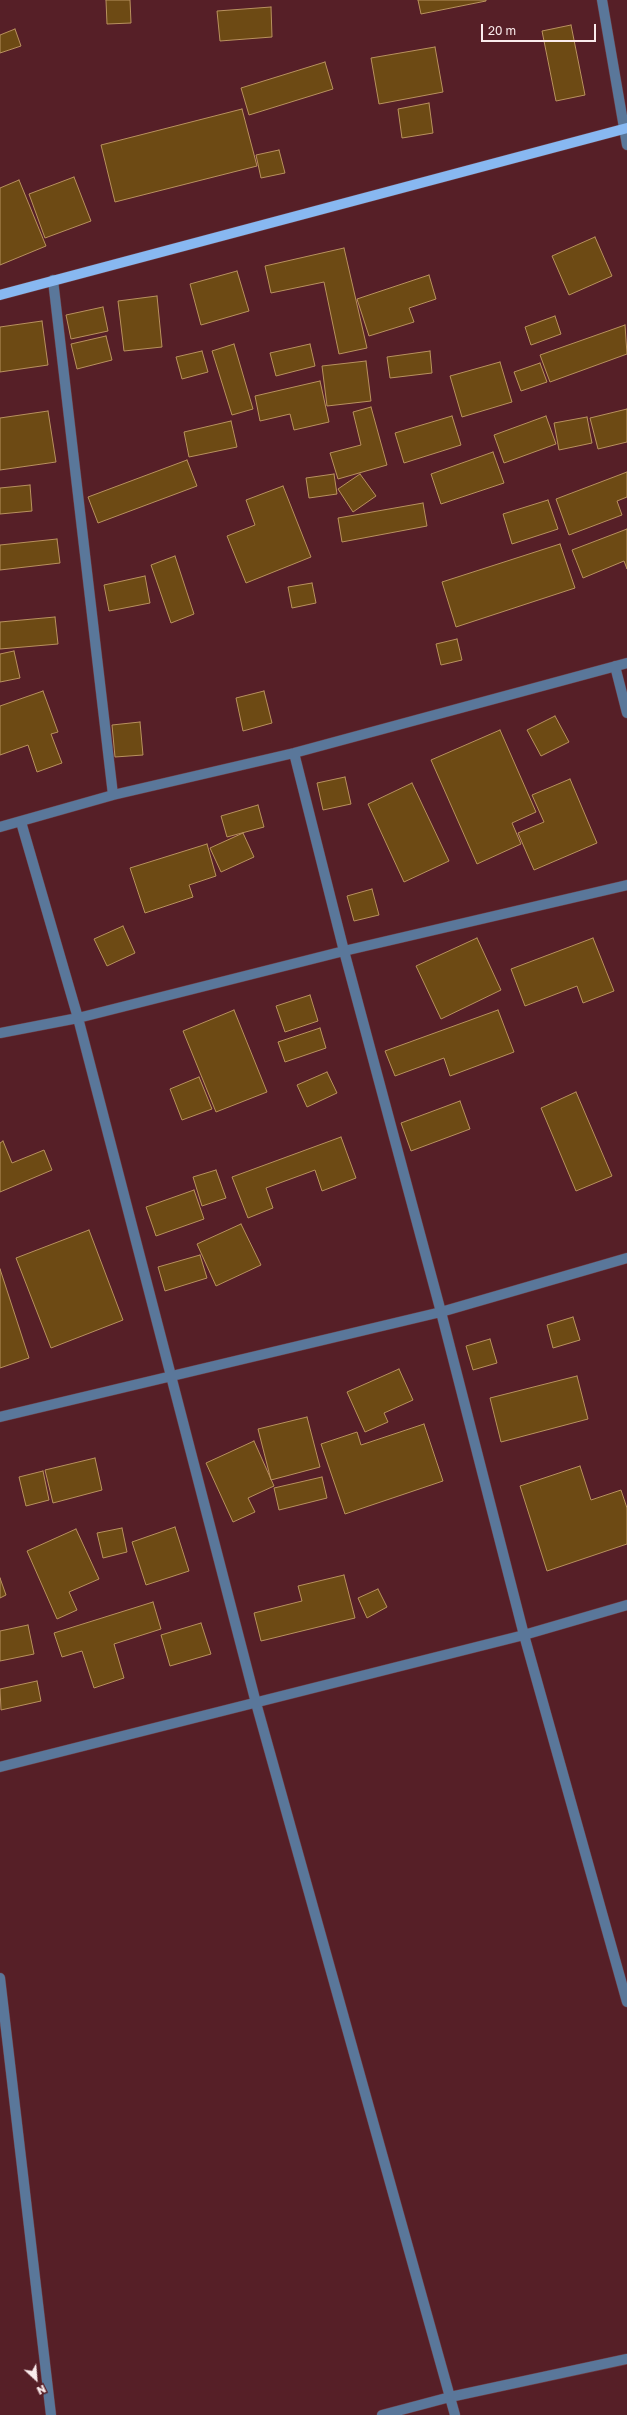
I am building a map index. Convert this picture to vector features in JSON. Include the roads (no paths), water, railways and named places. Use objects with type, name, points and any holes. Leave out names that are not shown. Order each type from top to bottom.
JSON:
[{"type":"main road","points":[[0,295],[626,129]]},
{"type":"street","points":[[602,0],[626,129],[627,145]]},
{"type":"street","points":[[53,280],[113,795]]},
{"type":"street","points":[[0,827],[113,795],[294,753],[627,663]]},
{"type":"street","points":[[615,666],[627,713]]},
{"type":"street","points":[[294,753],[344,950],[441,1312],[524,1635],[627,2002]]},
{"type":"street","points":[[21,822],[78,1018],[256,1703],[455,2415]]},
{"type":"street","points":[[0,1033],[78,1018],[344,950],[627,885]]},
{"type":"street","points":[[0,1417],[171,1375],[441,1312],[627,1258]]},
{"type":"street","points":[[0,1767],[524,1635],[627,1606]]},
{"type":"street","points":[[0,1978],[51,2415]]},
{"type":"street","points":[[382,2415],[450,2397],[627,2359]]}]
